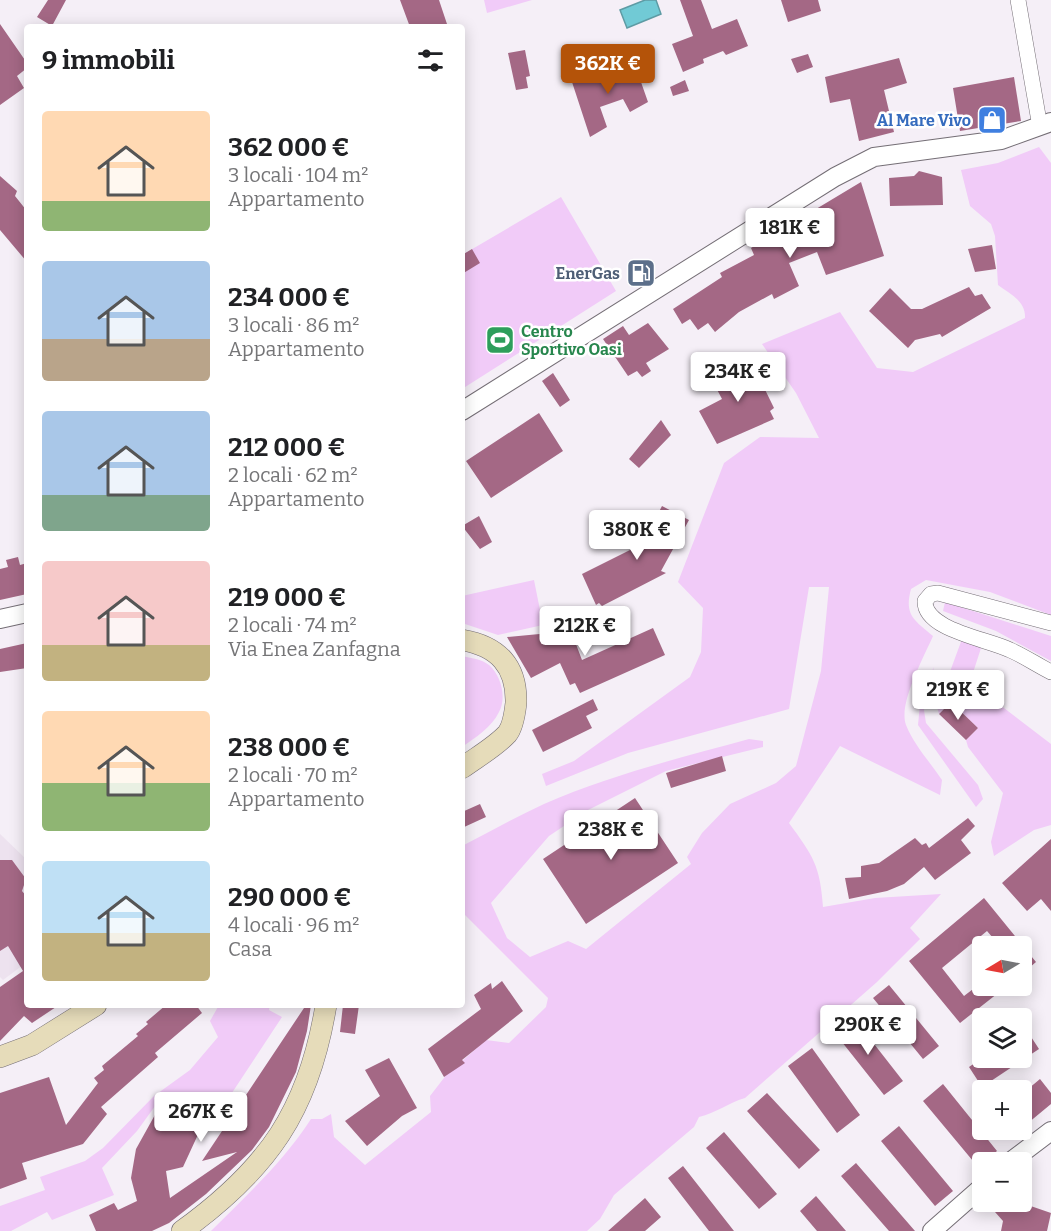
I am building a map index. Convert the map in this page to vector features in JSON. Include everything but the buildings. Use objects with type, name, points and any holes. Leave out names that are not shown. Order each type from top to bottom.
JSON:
[{"type":"main road","points":[[465,641],[484,644],[501,657],[511,671],[516,691],[515,710],[508,733],[465,766]]},
{"type":"main road","points":[[0,1057],[33,1045],[91,1008]]},
{"type":"main road","points":[[182,1231],[230,1192],[262,1160],[285,1128],[298,1105],[317,1056],[325,1008]]},
{"type":"street","points":[[465,409],[835,177],[874,157],[1001,140],[1046,124],[1018,0]]},
{"type":"street","points":[[1051,624],[938,593],[931,594],[925,601],[928,615],[947,628],[1010,650],[1051,672]]},
{"type":"street","points":[[0,619],[24,615]]},
{"type":"street","points":[[1023,1152],[1051,1131]]},
{"type":"street","points":[[932,1231],[972,1196]]},
{"type":"shaded area","points":[[484,0],[532,0],[487,13]]},
{"type":"shaded area","points":[[1039,147],[1051,163],[1051,615],[990,592],[926,580],[911,589],[909,605],[912,616],[933,636],[913,680],[904,716],[913,740],[942,780],[940,795],[840,746],[789,823],[814,862],[820,881],[823,907],[875,898],[941,894],[910,928],[920,939],[877,982],[745,1098],[699,1117],[694,1127],[614,1195],[600,1219],[587,1231],[211,1231],[277,1164],[311,1119],[322,1119],[331,1114],[334,1137],[365,1165],[431,1112],[430,1096],[447,1074],[486,1040],[509,1043],[546,1007],[548,998],[465,915],[465,844],[544,804],[594,784],[749,739],[763,741],[763,747],[666,771],[588,810],[549,836],[491,903],[507,938],[530,957],[568,941],[586,949],[691,864],[687,857],[702,833],[730,804],[776,783],[796,766],[821,671],[829,587],[809,587],[789,709],[628,753],[546,786],[542,774],[574,761],[690,677],[701,652],[703,608],[678,582],[724,463],[760,437],[819,438],[796,393],[762,344],[840,312],[877,368],[913,372],[1025,318],[1020,302],[998,285],[995,236],[991,224],[970,206],[961,170],[998,163]]},
{"type":"shaded area","name":"Centro Sportivo Oasi","points":[[561,197],[616,291],[465,387],[465,253]]},
{"type":"shaded area","points":[[534,580],[543,625],[498,635],[465,624],[465,595]]},
{"type":"shaded area","points":[[945,602],[1051,636],[1051,661],[996,631],[943,611]]},
{"type":"shaded area","points":[[962,639],[982,645],[970,682],[1051,744],[1051,825],[1034,830],[994,856],[991,842],[1003,793],[968,747],[966,740],[978,728],[951,702],[939,714],[937,707]]},
{"type":"shaded area","points":[[465,657],[489,665],[497,675],[502,687],[501,706],[492,723],[465,745]]},
{"type":"shaded area","points":[[934,667],[924,710],[926,723],[978,785],[983,799],[976,807],[918,725],[921,694]]},
{"type":"shaded area","points":[[0,834],[24,857],[24,964],[3,980],[0,977]]},
{"type":"shaded area","points":[[217,1008],[269,1008],[269,1010],[282,1017],[220,1111],[175,1093],[158,1102],[137,1131],[102,1168],[114,1195],[52,1220],[47,1212],[11,1231],[0,1231],[0,1206],[45,1190],[40,1177],[85,1161],[103,1148],[154,1096],[190,1070],[218,1037],[210,1021]]},
{"type":"water","points":[[645,0],[656,0],[661,14],[627,28],[620,10]]},
{"type":"place","name":"Al Mare Vivo","points":[[992,120]]},
{"type":"place","name":"EnerGas","points":[[641,273]]},
{"type":"place","name":"Centro Sportivo Oasi","points":[[500,340]]}]
